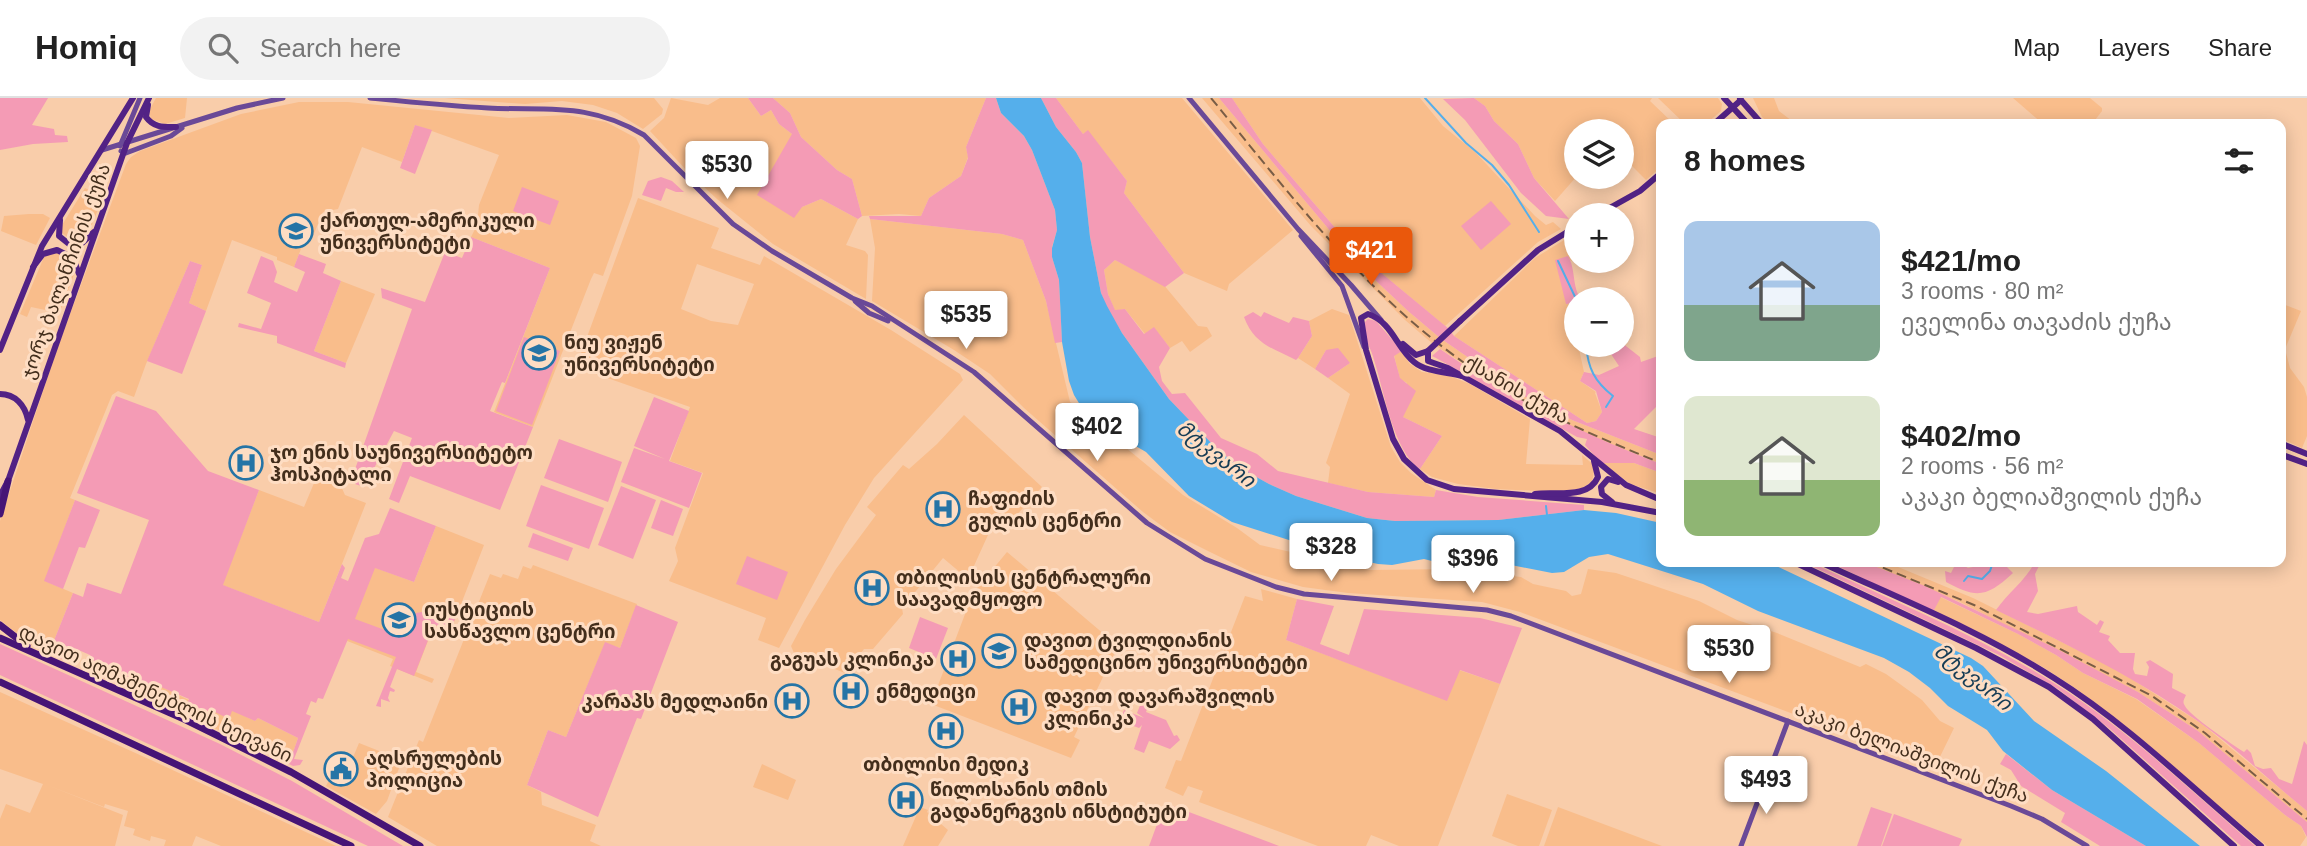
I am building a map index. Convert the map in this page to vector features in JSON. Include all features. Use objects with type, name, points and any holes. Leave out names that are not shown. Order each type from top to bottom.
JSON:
[{"type":"highway","points":[[0,514],[8,481]]},
{"type":"highway","points":[[0,625],[38,655]]},
{"type":"highway","name":"დავით აღმაშენებლის ხეივანი","points":[[0,638],[184,719],[291,772],[412,843]]},
{"type":"highway","points":[[0,682],[351,846]]},
{"type":"highway","points":[[0,688],[22,693]]},
{"type":"highway","points":[[412,843],[420,846]]},
{"type":"main road","points":[[0,350],[42,246],[132,98]]},
{"type":"main road","points":[[124,144],[141,98]]},
{"type":"main road","points":[[149,98],[145,114],[149,122],[160,127],[184,126],[237,108],[283,98]]},
{"type":"main road","name":"ჯორჯ ბალანჩინის ქუჩა","points":[[0,496],[8,481],[95,231],[126,153],[124,144],[149,98]]},
{"type":"main road","name":"აკაკი ბელიაშვილის ქუჩა","points":[[370,98],[477,108],[587,111],[618,120],[644,135],[733,223],[772,251],[852,298],[872,306],[974,372],[1141,519],[1205,559],[1276,587],[1304,594],[1487,610],[1511,616],[2011,806],[2042,819],[2087,846]]},
{"type":"main road","points":[[1189,98],[1342,286],[1359,339],[1366,350]]},
{"type":"main road","points":[[1724,98],[1744,119]]},
{"type":"main road","points":[[1720,119],[1740,99],[1758,119]]},
{"type":"main road","points":[[126,153],[171,136],[184,126]]},
{"type":"main road","points":[[102,150],[176,127]]},
{"type":"main road","points":[[1618,203],[1640,191],[1656,177]]},
{"type":"main road","points":[[61,215],[59,236],[69,244],[81,244],[95,231]]},
{"type":"main road","points":[[1298,229],[1381,320],[1415,363],[1462,376]]},
{"type":"main road","points":[[1428,351],[1538,250],[1564,234]]},
{"type":"main road","points":[[32,268],[43,254],[57,250],[72,258],[79,276]]},
{"type":"main road","points":[[1381,320],[1368,314],[1361,318],[1366,350],[1393,439],[1404,459],[1427,480],[1445,488],[1615,504],[1656,512]]},
{"type":"main road","name":"ქსანის ქუჩა","points":[[1398,340],[1414,354],[1428,351],[1428,360],[1446,366],[1560,431],[1626,485],[1656,498]]},
{"type":"main road","points":[[0,394],[9,395],[19,401],[26,412],[28,422]]},
{"type":"main road","points":[[2286,445],[2307,454]]},
{"type":"main road","points":[[2286,456],[2307,464]]},
{"type":"main road","points":[[1526,496],[1589,488],[1598,477],[1593,460]]},
{"type":"main road","points":[[1615,504],[1602,494],[1603,482],[1611,479],[1626,485]]},
{"type":"main road","points":[[1805,567],[1976,648],[2049,687],[2093,719],[2234,846]]},
{"type":"main road","points":[[1831,567],[1987,641],[2055,678],[2118,724],[2261,846]]},
{"type":"main road","points":[[1741,846],[1788,721]]},
{"type":"shaded area","points":[[0,98],[48,98],[32,125],[54,129],[55,135],[67,136],[68,142],[33,144],[0,150]]},
{"type":"shaded area","points":[[156,98],[187,98],[185,118],[165,124],[151,119],[149,111]]},
{"type":"shaded area","points":[[445,98],[654,98],[663,109],[662,114],[643,129],[617,113],[593,105],[562,101],[525,104]]},
{"type":"shaded area","points":[[671,98],[708,105],[720,98],[748,98],[761,116],[771,110],[779,124],[792,134],[802,207],[821,199],[858,219],[846,245],[865,251],[868,255],[866,299],[773,244],[688,172],[650,131],[664,118]]},
{"type":"shaded area","points":[[748,98],[773,98],[790,113],[801,137],[837,170],[852,179],[862,216],[858,219],[821,199],[802,207],[794,218],[757,195],[792,134],[779,124],[771,110],[761,116]]},
{"type":"shaded area","points":[[773,98],[986,98],[966,147],[968,157],[961,176],[929,198],[921,216],[862,216],[852,179],[837,170],[801,137],[790,113]]},
{"type":"shaded area","points":[[986,98],[996,98],[1001,113],[1024,136],[1055,210],[1057,230],[1052,257],[1059,280],[1062,342],[1055,343],[1046,301],[1023,240],[1002,234],[870,219],[869,216],[921,216],[929,198],[961,176],[968,158],[966,147]]},
{"type":"shaded area","points":[[1041,98],[1056,98],[1083,134],[1088,130],[1127,181],[1124,193],[1184,273],[1165,287],[1115,260],[1104,270],[1108,294],[1115,310],[1125,309],[1144,334],[1154,327],[1170,348],[1159,367],[1162,381],[1172,394],[1185,393],[1221,438],[1257,454],[1278,471],[1368,492],[1434,497],[1436,490],[1478,497],[1584,505],[1584,510],[1498,520],[1395,521],[1367,518],[1296,496],[1242,469],[1218,450],[1169,399],[1106,306],[1090,237],[1082,163],[1056,127]]},
{"type":"shaded area","points":[[1056,98],[1182,98],[1293,230],[1229,284],[1227,291],[1184,273],[1124,193],[1127,181],[1088,131],[1083,134]]},
{"type":"shaded area","points":[[1202,98],[1219,98],[1357,263],[1440,338],[1524,396],[1572,420],[1656,453],[1656,462],[1584,433],[1520,401],[1433,344],[1405,320],[1311,226]]},
{"type":"shaded area","points":[[1219,98],[1232,98],[1263,144],[1356,252],[1454,336],[1587,423],[1596,421],[1602,412],[1596,391],[1580,381],[1584,372],[1599,375],[1619,366],[1613,357],[1634,357],[1634,352],[1640,357],[1641,362],[1656,357],[1656,407],[1634,429],[1656,436],[1656,453],[1572,420],[1524,396],[1440,338],[1357,263]]},
{"type":"shaded area","points":[[1232,98],[1420,98],[1443,126],[1475,152],[1535,216],[1546,225],[1553,222],[1561,229],[1538,242],[1445,326],[1356,252],[1263,144]]},
{"type":"shaded area","points":[[1474,98],[1652,98],[1650,101],[1669,119],[1656,119],[1656,171],[1646,180],[1634,168],[1634,119],[1564,119],[1566,189],[1555,201],[1534,178],[1518,144],[1494,121],[1485,106]]},
{"type":"shaded area","points":[[1474,98],[1485,106],[1494,121],[1518,144],[1534,178],[1564,213],[1564,218],[1546,216],[1521,193],[1465,120],[1443,99]]},
{"type":"shaded area","points":[[1658,98],[1718,98],[1722,104],[1721,111],[1712,119],[1680,119]]},
{"type":"shaded area","points":[[1753,98],[1774,98],[1779,111],[1789,119],[1764,119]]},
{"type":"shaded area","points":[[2013,98],[2090,98],[2102,108],[2096,119],[2037,119]]},
{"type":"shaded area","points":[[299,102],[348,102],[509,118],[567,115],[606,122],[636,138],[640,146],[632,196],[603,276],[594,273],[591,279],[533,427],[494,412],[550,268],[471,237],[477,225],[479,205],[499,155],[415,125],[402,162],[362,147],[338,209],[323,212],[313,236],[304,241],[294,267],[277,260],[277,257],[232,240],[206,311],[189,303],[202,265],[190,261],[134,397],[118,391],[112,395],[70,498],[75,500],[45,581],[73,593],[49,653],[32,645],[0,620],[0,521],[57,349],[126,164],[140,151],[241,114]]},
{"type":"shaded area","points":[[415,125],[432,130],[415,174],[400,168]]},
{"type":"shaded area","points":[[661,177],[672,181],[684,192],[666,188],[661,201],[642,195],[648,181]]},
{"type":"shaded area","points":[[522,187],[559,201],[550,225],[513,211]]},
{"type":"shaded area","points":[[85,188],[103,197],[89,232],[82,240],[73,241],[62,233],[62,225]]},
{"type":"shaded area","points":[[638,198],[719,228],[711,248],[760,265],[764,256],[891,330],[960,374],[963,380],[874,478],[845,525],[779,648],[758,640],[766,618],[669,581],[678,561],[675,548],[703,473],[670,461],[690,407],[576,367]],"holes":[[[697,264],[754,284],[738,325],[711,321],[681,309]]]},
{"type":"shaded area","points":[[1491,201],[1511,224],[1481,250],[1461,226]]},
{"type":"shaded area","points":[[43,214],[50,218],[36,245],[1,231],[4,216]]},
{"type":"shaded area","points":[[870,219],[1002,234],[1023,240],[1046,301],[1070,402],[1092,414],[1119,442],[1183,495],[1260,545],[1370,570],[1452,569],[1521,577],[1533,584],[1566,591],[1572,596],[1581,594],[1588,569],[1616,573],[1699,601],[1737,620],[1777,633],[1860,667],[1866,664],[1886,674],[1922,700],[1940,721],[1954,728],[1935,767],[1520,612],[1482,602],[1348,593],[1303,587],[1251,572],[1170,532],[1143,512],[1024,408],[990,374],[872,301],[875,248]]},
{"type":"shaded area","points":[[471,237],[550,268],[505,383],[502,382],[490,411],[533,427],[500,510],[410,476],[399,503],[389,499],[412,438],[394,431],[364,487],[355,484],[359,474],[354,472],[412,309],[382,298],[381,288],[425,302],[445,252],[462,258]]},
{"type":"shaded area","points":[[1564,240],[1564,273],[1567,273],[1566,287],[1564,287],[1564,357],[1581,357],[1584,372],[1580,381],[1596,392],[1602,412],[1596,421],[1587,423],[1454,336],[1535,258]]},
{"type":"shaded area","points":[[57,252],[70,258],[76,269],[60,313],[31,307],[27,317],[20,314],[44,257]]},
{"type":"shaded area","points":[[299,254],[326,264],[323,273],[341,281],[314,351],[346,363],[345,368],[277,343],[277,336],[238,327],[239,323],[261,329],[271,303],[247,293],[261,256],[273,261],[277,272],[274,282],[297,292],[305,272],[294,267]]},
{"type":"shaded area","points":[[1564,257],[1564,273],[1573,273],[1576,287],[1564,287],[1564,296],[1555,260]]},
{"type":"shaded area","points":[[1115,260],[1163,284],[1198,326],[1207,327],[1212,336],[1190,352],[1182,341],[1170,348],[1154,328],[1145,334],[1125,309],[1115,311],[1108,294],[1104,270]]},
{"type":"shaded area","points":[[190,261],[202,265],[189,303],[206,311],[182,374],[147,361]]},
{"type":"shaded area","points":[[341,281],[375,294],[346,363],[314,351]]},
{"type":"shaded area","points":[[2286,305],[2301,311],[2286,347]]},
{"type":"shaded area","points":[[1332,309],[1349,315],[1391,447],[1411,473],[1436,490],[1434,497],[1368,492],[1328,483],[1330,467],[1326,463],[1350,394],[1328,378],[1350,363],[1326,350],[1315,369],[1298,358],[1312,336],[1309,321]]},
{"type":"shaded area","points":[[1253,312],[1261,317],[1264,312],[1289,323],[1293,317],[1309,321],[1312,336],[1296,360],[1265,344],[1253,333],[1244,317]]},
{"type":"shaded area","points":[[1368,319],[1376,321],[1402,351],[1394,356],[1400,378],[1416,391],[1403,417],[1442,436],[1420,469],[1403,449],[1396,435],[1363,329]]},
{"type":"shaded area","points":[[524,337],[560,351],[532,425],[496,411]]},
{"type":"shaded area","points":[[1338,348],[1350,363],[1328,378],[1315,369],[1326,350]]},
{"type":"shaded area","points":[[1440,349],[1547,413],[1656,462],[1656,471],[1634,463],[1601,463],[1585,445],[1587,439],[1577,437],[1432,356]]},
{"type":"shaded area","points":[[1402,351],[1409,363],[1422,372],[1447,375],[1470,384],[1530,419],[1526,464],[1583,465],[1582,455],[1595,466],[1592,482],[1582,488],[1560,492],[1496,489],[1458,484],[1432,477],[1420,469],[1442,436],[1403,417],[1407,383],[1400,379],[1394,355]]},
{"type":"shaded area","points":[[2286,353],[2290,368],[2304,387],[2307,397],[2307,436],[2302,448],[2286,441]]},
{"type":"shaded area","points":[[116,396],[156,411],[208,471],[259,490],[223,585],[319,622],[342,564],[345,568],[341,578],[348,581],[365,538],[379,534],[390,508],[436,526],[414,582],[375,568],[355,619],[407,637],[416,613],[438,609],[456,616],[451,630],[434,625],[414,676],[397,669],[390,687],[395,690],[390,691],[390,702],[381,699],[381,707],[376,706],[396,657],[348,639],[323,699],[318,698],[316,703],[311,701],[306,714],[311,716],[294,759],[303,760],[300,765],[289,764],[298,738],[258,718],[255,721],[232,711],[229,719],[209,709],[202,722],[186,715],[184,710],[189,699],[154,684],[146,697],[95,674],[90,655],[74,648],[61,659],[49,653],[73,593],[83,597],[87,583],[121,594],[149,520],[77,493]]},
{"type":"shaded area","points":[[654,397],[689,411],[669,461],[702,473],[689,508],[621,482],[634,448],[665,459],[634,446]]},
{"type":"shaded area","points":[[964,415],[1042,487],[1003,530],[993,524],[968,579],[943,558],[902,608],[903,614],[873,649],[864,649],[845,673],[794,653],[791,646],[805,620],[836,569],[876,515],[867,507],[903,465],[909,469]]},
{"type":"shaded area","points":[[559,439],[622,462],[608,502],[544,478]]},
{"type":"shaded area","points":[[1601,463],[1634,463],[1656,471],[1656,492],[1631,484]]},
{"type":"shaded area","points":[[317,476],[340,484],[345,495],[366,503],[319,622],[222,585],[259,490],[304,507]]},
{"type":"shaded area","points":[[541,485],[604,508],[589,549],[526,526]]},
{"type":"shaded area","points":[[621,486],[656,500],[633,559],[598,545]]},
{"type":"shaded area","points":[[75,500],[100,510],[85,548],[79,547],[63,589],[44,581]]},
{"type":"shaded area","points":[[661,500],[683,509],[673,536],[651,528]]},
{"type":"shaded area","name":"იუსტიციის სასწავლო ცენტრი","points":[[436,526],[484,545],[451,630],[434,625],[416,672],[434,679],[432,683],[390,666],[393,659],[337,637],[365,564],[414,582]]},
{"type":"shaded area","points":[[533,533],[573,548],[568,561],[528,547]]},
{"type":"shaded area","points":[[1007,552],[1118,646],[1074,737],[1080,740],[1071,758],[931,704],[973,593]]},
{"type":"shaded area","points":[[747,556],[788,572],[777,600],[736,584]]},
{"type":"shaded area","points":[[533,565],[637,604],[620,648],[605,643],[566,737],[548,730],[527,785],[541,792],[542,805],[596,825],[590,841],[601,846],[437,846],[388,817],[419,740],[423,742],[490,574],[501,578],[503,574],[518,579],[523,566],[531,569]]},
{"type":"shaded area","points":[[1814,567],[1821,567],[1936,620],[2028,667],[2057,685],[2134,741],[2255,846],[2241,846],[2110,729],[2058,689],[1999,655]]},
{"type":"shaded area","points":[[1839,567],[1877,567],[1925,586],[2055,648],[2138,692],[2198,731],[2307,822],[2307,837],[2301,826],[2199,743],[2137,699],[2083,673],[2018,634],[1941,597],[1933,612]]},
{"type":"shaded area","points":[[1876,567],[1898,567],[1973,598],[2116,669],[2202,724],[2307,811],[2307,822],[2198,731],[2138,692],[1960,602]]},
{"type":"shaded area","points":[[1954,567],[2007,567],[2013,573],[1996,587],[1981,593],[1966,591],[1946,582],[1945,571],[1951,573]]},
{"type":"shaded area","points":[[2032,567],[2038,567],[2035,574],[2038,591],[2027,612],[2038,614],[2077,606],[2078,612],[2097,625],[2100,620],[2104,622],[2099,632],[2110,636],[2108,640],[2120,653],[2135,653],[2135,674],[2147,676],[2149,667],[2146,662],[2150,660],[2173,674],[2172,688],[2186,695],[2184,703],[2188,710],[2244,752],[2247,749],[2255,766],[2271,768],[2279,779],[2292,784],[2304,741],[2307,745],[2307,811],[2227,743],[2175,706],[2100,662],[1996,610]]},
{"type":"shaded area","points":[[1261,589],[1297,599],[1286,640],[1447,700],[1459,670],[1500,684],[1438,846],[1399,846],[1371,835],[1366,846],[1318,846],[1199,802],[1203,791],[1188,786],[1183,796],[1165,788],[1176,760],[1181,761],[1245,596],[1263,601]]},
{"type":"shaded area","points":[[1940,597],[2018,634],[2083,673],[2136,699],[2199,743],[2301,826],[2306,837],[2300,846],[2267,846],[2078,690],[2043,667],[1933,612]]},
{"type":"shaded area","points":[[1297,599],[1334,606],[1320,644],[1349,655],[1364,609],[1480,618],[1522,628],[1500,684],[1460,670],[1447,701],[1286,640]]},
{"type":"shaded area","points":[[636,605],[678,622],[641,719],[637,718],[598,817],[527,785],[548,730],[566,737],[605,642],[620,648]]},
{"type":"shaded area","points":[[920,617],[948,628],[936,659],[909,648]]},
{"type":"shaded area","points":[[0,644],[220,744],[292,781],[403,846],[368,846],[0,675]]},
{"type":"shaded area","points":[[154,683],[189,700],[184,710],[186,715],[146,697]]},
{"type":"shaded area","points":[[0,692],[336,846],[221,846],[196,836],[192,846],[164,846],[166,840],[151,836],[150,841],[133,835],[135,829],[124,826],[128,811],[105,804],[104,807],[47,785],[123,815],[115,846],[0,846],[0,819],[6,804],[30,813],[43,784],[0,769]]},
{"type":"shaded area","points":[[1143,698],[1150,701],[1146,712],[1166,720],[1174,736],[1177,735],[1180,740],[1170,749],[1149,741],[1144,753],[1134,749],[1142,725],[1139,728],[1120,721],[1124,710],[1144,718],[1137,713]]},
{"type":"shaded area","points":[[209,709],[232,710],[255,721],[258,718],[298,738],[289,764],[202,722]]},
{"type":"shaded area","points":[[359,743],[402,760],[387,801],[376,814],[326,786],[332,774],[344,779]]},
{"type":"shaded area","points":[[2006,754],[2052,790],[2146,846],[2100,846],[2061,822],[2065,813],[2021,786],[2011,770],[2000,764]]},
{"type":"shaded area","points":[[762,764],[796,780],[788,800],[753,787]]},
{"type":"shaded area","points":[[1507,794],[1552,810],[1539,846],[1518,846],[1492,836]]},
{"type":"shaded area","points":[[1165,803],[1279,846],[1149,846]]},
{"type":"shaded area","points":[[920,807],[928,810],[927,812],[948,830],[938,846],[903,846]]},
{"type":"shaded area","points":[[1558,807],[1662,846],[1544,846]]},
{"type":"shaded area","points":[[1871,807],[1892,814],[1881,846],[1857,846]]},
{"type":"shaded area","points":[[1894,814],[1962,839],[1959,846],[1882,846]]},
{"type":"water","name":"მტკვარი","points":[[996,98],[1041,98],[1056,127],[1082,163],[1090,237],[1101,293],[1107,306],[1122,333],[1169,399],[1218,450],[1242,469],[1296,496],[1367,518],[1395,521],[1498,520],[1584,510],[1616,513],[1656,522],[1656,567],[1779,567],[1971,658],[1983,666],[2034,721],[2106,771],[2200,846],[2146,846],[2052,790],[2003,751],[1987,730],[1948,706],[1909,672],[1884,658],[1758,611],[1703,584],[1608,554],[1589,557],[1564,572],[1552,573],[1506,564],[1474,564],[1460,554],[1444,564],[1424,559],[1392,565],[1378,564],[1333,554],[1232,522],[1189,496],[1146,452],[1108,430],[1092,413],[1082,408],[1074,395],[1062,342],[1059,280],[1052,257],[1057,230],[1055,210],[1032,150],[1024,136],[1001,113]]},
{"type":"waterway","points":[[1425,98],[1466,143],[1492,165],[1509,185],[1539,232]]},
{"type":"waterway","points":[[1558,261],[1570,287]]},
{"type":"waterway","points":[[1588,357],[1593,374],[1613,396],[1606,407]]},
{"type":"waterway","points":[[1546,506],[1547,515]]},
{"type":"waterway","points":[[1964,581],[1968,576],[1982,579],[1991,567]]},
{"type":"railway","points":[[1211,98],[1328,238],[1359,272],[1426,334],[1486,378],[1534,406],[1656,461]]},
{"type":"railway","points":[[1881,567],[1974,605],[2152,696],[2205,733],[2307,819]]},
{"type":"place","name":"ქართულ-ამერიკული უნივერსიტეტი","points":[[296,231]]},
{"type":"place","name":"ნიუ ვიჟენ უნივერსიტეტი","points":[[539,353]]},
{"type":"place","name":"ჯო ენის საუნივერსიტეტო ჰოსპიტალი","points":[[246,463]]},
{"type":"place","name":"ჩაფიძის გულის ცენტრი","points":[[943,509]]},
{"type":"place","name":"თბილისის ცენტრალური საავადმყოფო","points":[[872,588]]},
{"type":"place","name":"იუსტიციის სასწავლო ცენტრი","points":[[399,620]]},
{"type":"place","name":"დავით ტვილდიანის სამედიცინო უნივერსიტეტი","points":[[999,651]]},
{"type":"place","name":"გაგუას კლინიკა","points":[[958,659]]},
{"type":"place","name":"ენმედიცი","points":[[851,691]]},
{"type":"place","name":"კარაპს მედლაინი","points":[[792,701]]},
{"type":"place","name":"დავით დავარაშვილის კლინიკა","points":[[1019,707]]},
{"type":"place","name":"თბილისი მედიკ","points":[[946,731]]},
{"type":"place","name":"აღსრულების პოლიცია","points":[[341,769]]},
{"type":"place","name":"წილოსანის თმის გადანერგვის ინსტიტუტი","points":[[906,800]]}]
